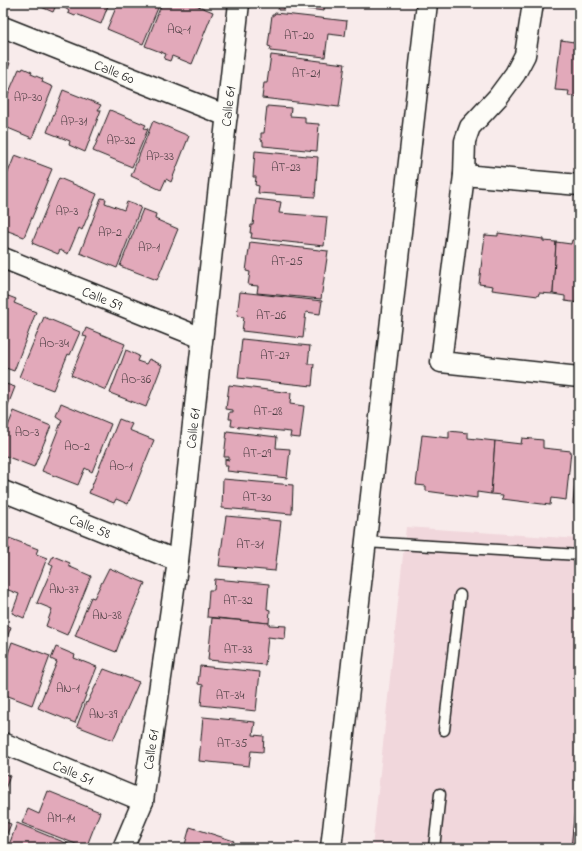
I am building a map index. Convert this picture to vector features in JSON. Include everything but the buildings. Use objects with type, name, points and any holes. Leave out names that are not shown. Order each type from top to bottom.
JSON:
[{"type":"street","name":"Calle 61","points":[[123,848],[143,801],[178,561],[239,3]]},
{"type":"street","points":[[331,848],[427,3]]},
{"type":"street","points":[[533,3],[524,55],[515,74],[498,97],[470,127],[465,141],[464,175],[441,362],[579,377]]},
{"type":"street","name":"Calle 60","points":[[3,27],[227,116]]},
{"type":"street","points":[[464,175],[579,185]]},
{"type":"street","name":"Calle 59","points":[[3,258],[202,338]]},
{"type":"street","name":"Calle 58","points":[[3,491],[178,561]]},
{"type":"street","name":"Calle 51","points":[[3,743],[143,801]]},
{"type":"lane","points":[[365,542],[579,556]]},
{"type":"lane","points":[[444,730],[460,595]]},
{"type":"lane","points":[[434,848],[440,794]]},
{"type":"shaded area","points":[[406,527],[579,539],[579,848],[372,848]]}]
